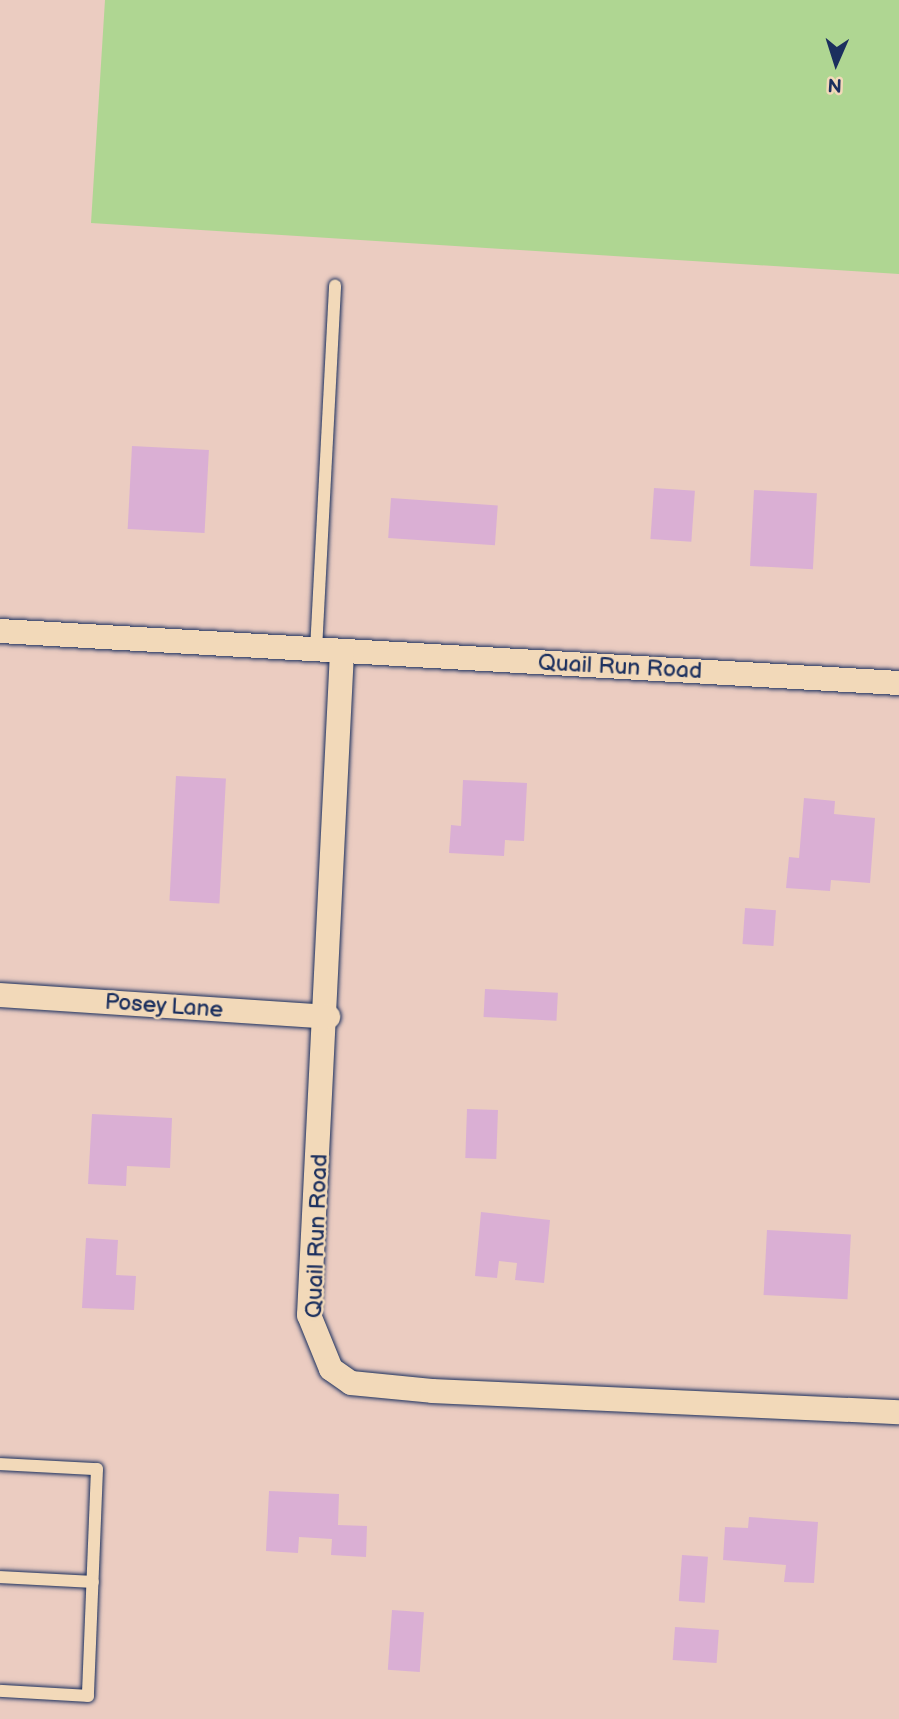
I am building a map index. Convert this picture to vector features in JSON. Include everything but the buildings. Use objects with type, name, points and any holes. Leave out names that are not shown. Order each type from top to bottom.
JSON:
[{"type":"street","name":"Quail Run Road","points":[[0,631],[899,683]]},
{"type":"street","name":"Quail Run Road","points":[[342,652],[328,1017],[309,1315],[331,1369],[351,1383],[432,1391],[899,1412]]},
{"type":"street","name":"Posey Lane","points":[[0,995],[328,1017]]},
{"type":"lane","points":[[316,650],[335,285]]},
{"type":"lane","points":[[0,1464],[97,1469],[88,1696],[0,1691]]},
{"type":"lane","points":[[0,1577],[93,1582]]},
{"type":"green space","points":[[105,0],[899,0],[899,274],[91,223]]}]
